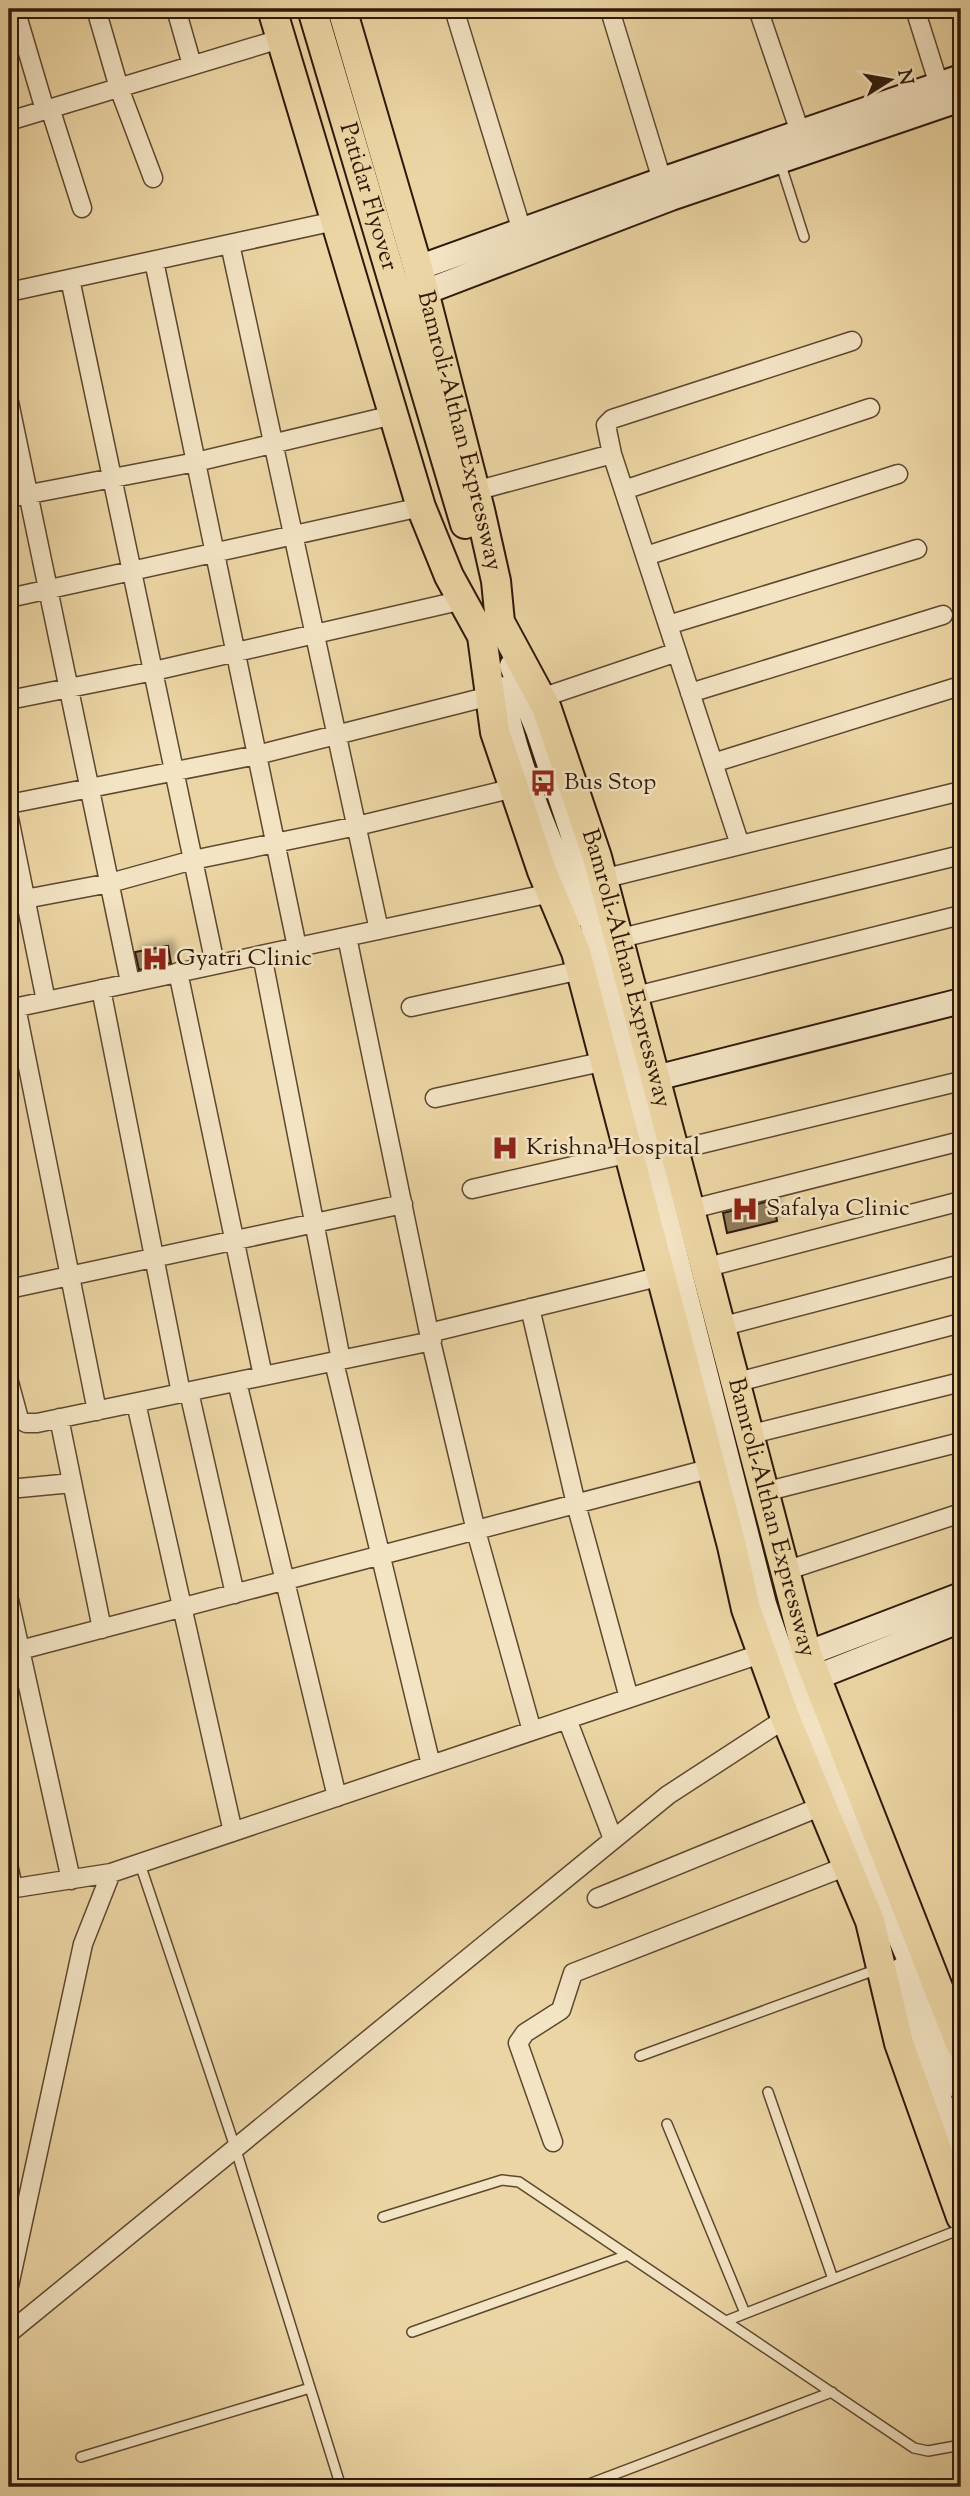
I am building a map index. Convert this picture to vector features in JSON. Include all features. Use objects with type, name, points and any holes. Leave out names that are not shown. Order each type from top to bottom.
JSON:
[{"type":"main road","points":[[271,9],[393,415],[449,507]]},
{"type":"main road","name":"Patidar Flyover","points":[[288,9],[449,507],[476,555],[496,581]]},
{"type":"main road","name":"Patidar Flyover","points":[[312,9],[449,507],[456,588],[491,629]]},
{"type":"main road","name":"Bamroli-Althan Expressway","points":[[342,9],[422,280],[449,507]]},
{"type":"main road","name":"Bamroli-Althan Expressway","points":[[496,581],[491,629],[541,698],[602,878],[607,943],[632,997],[634,1085],[672,1151],[785,1571],[791,1676],[961,2046]]},
{"type":"main road","points":[[491,629],[490,696],[495,732],[551,893],[582,970],[606,1061],[634,1085],[630,1153],[746,1609],[791,1676],[822,1806],[870,1920],[899,2043],[961,2217]]},
{"type":"street","points":[[15,9],[82,208]]},
{"type":"street","points":[[96,9],[119,88],[153,178]]},
{"type":"street","points":[[176,9],[192,65]]},
{"type":"street","points":[[454,9],[522,230]]},
{"type":"street","points":[[758,9],[800,132]]},
{"type":"street","points":[[422,280],[522,230],[950,81],[915,9]]},
{"type":"street","points":[[612,17],[662,180]]},
{"type":"street","points":[[9,121],[280,38]]},
{"type":"street","points":[[422,280],[961,99]]},
{"type":"street","points":[[9,292],[335,221]]},
{"type":"street","points":[[230,244],[379,930]]},
{"type":"street","points":[[154,261],[297,947]]},
{"type":"street","points":[[70,279],[215,964]]},
{"type":"street","points":[[740,845],[606,430],[612,419],[852,341]]},
{"type":"street","points":[[9,402],[130,982]]},
{"type":"street","points":[[624,490],[870,408]]},
{"type":"street","points":[[9,498],[196,462],[393,415]]},
{"type":"street","points":[[9,598],[293,536],[449,507],[612,454]]},
{"type":"street","points":[[646,556],[898,474]]},
{"type":"street","points":[[668,625],[917,549]]},
{"type":"street","points":[[9,700],[315,634],[456,588]]},
{"type":"street","points":[[690,693],[943,615]]},
{"type":"street","points":[[491,629],[504,647],[538,730],[607,943],[961,855]]},
{"type":"street","points":[[541,698],[677,652]]},
{"type":"street","points":[[713,763],[960,686]]},
{"type":"street","points":[[9,804],[257,755],[490,696]]},
{"type":"street","points":[[25,899],[110,883],[193,860],[356,827],[514,788]]},
{"type":"street","points":[[602,878],[961,791]]},
{"type":"street","points":[[9,818],[46,1001]]},
{"type":"street","points":[[97,1411],[13,1008],[551,893]]},
{"type":"street","points":[[632,997],[961,915]]},
{"type":"street","points":[[347,937],[430,1337],[476,1531],[532,1731]]},
{"type":"street","name":"Bamroli-Althan Expressway","points":[[607,943],[634,1085],[761,1590],[791,1676],[891,1918]]},
{"type":"street","points":[[262,955],[338,1361],[380,1556],[431,1765]]},
{"type":"street","points":[[411,1007],[582,970]]},
{"type":"street","points":[[178,972],[263,1376]]},
{"type":"street","points":[[101,989],[154,1256],[235,1594]]},
{"type":"street","points":[[634,1085],[961,1001]]},
{"type":"street","points":[[435,1098],[606,1061]]},
{"type":"street","points":[[672,1151],[961,1081]]},
{"type":"street","points":[[688,1210],[961,1141]]},
{"type":"street","points":[[472,1189],[630,1153]]},
{"type":"street","points":[[704,1268],[961,1201]]},
{"type":"street","points":[[9,1289],[403,1204]]},
{"type":"street","points":[[720,1327],[961,1264]]},
{"type":"street","points":[[9,1382],[19,1419],[26,1423],[59,1418],[338,1361],[530,1308],[662,1276]]},
{"type":"street","points":[[530,1308],[576,1504],[629,1698]]},
{"type":"street","points":[[734,1383],[961,1323]]},
{"type":"street","points":[[237,1382],[337,1797]]},
{"type":"street","points":[[748,1435],[961,1382]]},
{"type":"street","points":[[136,1403],[233,1832]]},
{"type":"street","points":[[59,1418],[102,1629]]},
{"type":"street","points":[[764,1492],[961,1442]]},
{"type":"street","points":[[13,1651],[712,1468]]},
{"type":"street","points":[[9,1489],[72,1483]]},
{"type":"street","points":[[785,1571],[961,1513]]},
{"type":"street","points":[[9,2333],[668,1795],[791,1676],[961,1595]]},
{"type":"street","points":[[9,1601],[13,1651],[71,1880]]},
{"type":"street","points":[[9,1869],[11,1889],[111,1873],[629,1698],[791,1676],[961,1620]]},
{"type":"street","points":[[567,1719],[613,1839]]},
{"type":"street","points":[[597,1898],[822,1806]]},
{"type":"street","points":[[552,2142],[518,2043],[524,2033],[561,2010],[573,1973],[847,1866]]},
{"type":"street","points":[[9,2286],[83,1944],[111,1873]]},
{"type":"street","points":[[891,1918],[938,2024],[961,2089]]},
{"type":"street","points":[[891,1918],[916,2033],[961,2160]]},
{"type":"lane","points":[[779,161],[804,237]]},
{"type":"lane","points":[[140,1864],[235,2147],[341,2487]]},
{"type":"lane","points":[[639,2056],[881,1967]]},
{"type":"lane","points":[[768,2092],[833,2279]]},
{"type":"lane","points":[[667,2124],[745,2313]]},
{"type":"lane","points":[[383,2217],[502,2180],[519,2182],[914,2448],[928,2451],[961,2445]]},
{"type":"lane","points":[[726,2321],[961,2229]]},
{"type":"lane","points":[[412,2332],[628,2255]]},
{"type":"lane","points":[[81,2457],[310,2388]]},
{"type":"lane","points":[[581,2487],[832,2392]]},
{"type":"building","points":[[168,946],[171,963],[139,970],[135,952]]},
{"type":"building","points":[[773,1200],[777,1221],[727,1233],[723,1213]]},
{"type":"place","name":"Bus Stop","points":[[543,783]]},
{"type":"place","name":"Gyatri Clinic","points":[[155,959]]},
{"type":"place","name":"Krishna Hospital","points":[[505,1148]]},
{"type":"place","name":"Safalya Clinic","points":[[745,1209]]}]
